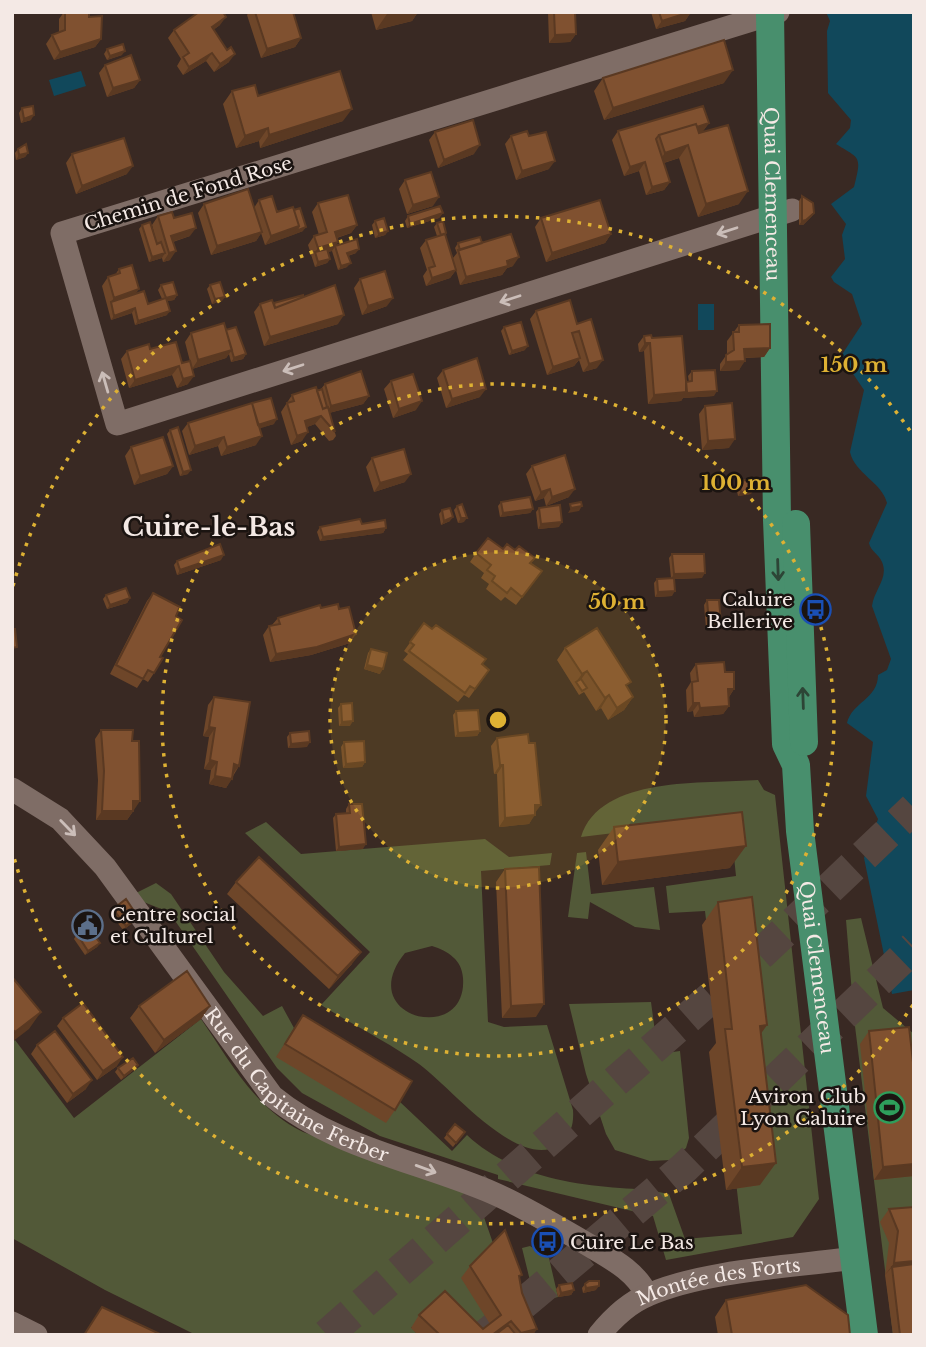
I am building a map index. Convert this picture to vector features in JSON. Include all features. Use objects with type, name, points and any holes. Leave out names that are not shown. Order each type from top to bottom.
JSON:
[{"type":"main road","name":"Quai Clemenceau","points":[[777,13],[786,489],[786,744],[796,765],[800,831],[864,1335]]},
{"type":"street","name":"Chemin de Fond Rose","points":[[777,13],[62,233],[117,424],[782,213]]},
{"type":"street","name":"Rue du Capitaine Ferber","points":[[12,789],[60,819],[95,856],[272,1096],[292,1112],[340,1138],[493,1193],[611,1258],[639,1279],[647,1295]]},
{"type":"street","name":"Montée des Forts","points":[[599,1335],[626,1307],[647,1295],[681,1283],[854,1258]]},
{"type":"street","points":[[12,1323],[36,1335]]},
{"type":"green space","points":[[758,780],[764,790],[775,795],[819,1199],[793,1237],[666,1260],[653,1216],[498,1179],[498,1175],[380,1136],[302,1093],[277,1068],[169,912],[141,901],[136,893],[156,883],[171,894],[224,972],[263,1016],[282,1006],[294,1028],[277,1057],[399,1101],[452,1151],[467,1135],[500,1159],[538,1174],[579,1183],[669,1194],[685,1239],[742,1234],[705,911],[669,913],[666,886],[736,876],[730,819],[581,837],[592,817],[609,803],[631,793],[684,783]]},
{"type":"green space","points":[[266,822],[301,854],[485,839],[509,857],[552,853],[550,865],[481,871],[488,1022],[504,1027],[547,1025],[573,1110],[571,1129],[564,1141],[544,1150],[525,1147],[506,1137],[486,1123],[419,1064],[321,1005],[370,952],[245,833]],"holes":[[[432,946],[453,957],[460,966],[463,978],[460,999],[449,1012],[433,1017],[416,1015],[401,1007],[392,994],[392,976],[405,953]]]},
{"type":"green space","points":[[586,852],[591,894],[654,887],[660,930],[635,927],[590,902],[588,919],[568,917],[577,853]]},
{"type":"green space","name":"Aviron Club Lyon Caluire","points":[[861,918],[883,1008],[914,1034],[914,1335],[893,1335],[854,1018],[846,920]]},
{"type":"green space","points":[[651,1002],[658,1054],[680,1051],[689,1138],[686,1148],[671,1160],[650,1161],[615,1150],[606,1134],[586,1074],[569,1004]]},
{"type":"green space","points":[[201,1019],[245,1083],[271,1111],[286,1122],[303,1132],[471,1192],[477,1197],[494,1246],[487,1316],[492,1328],[483,1335],[411,1327],[418,1335],[196,1335],[105,1290],[12,1238],[12,1042],[15,1040],[74,1118]]},
{"type":"green space","points":[[530,1246],[549,1258],[558,1297],[541,1301],[534,1297],[522,1248]]},
{"type":"water","points":[[826,12],[914,12],[914,990],[892,994],[864,858],[878,819],[866,796],[873,742],[847,723],[854,710],[874,690],[878,675],[887,670],[891,659],[872,606],[884,568],[869,543],[887,503],[880,489],[857,466],[850,452],[864,390],[841,356],[862,324],[852,294],[831,277],[845,259],[842,235],[846,224],[831,204],[854,187],[858,163],[854,156],[836,144],[850,128],[851,120],[828,93],[827,31],[830,21]]},
{"type":"water","points":[[81,71],[86,86],[54,96],[49,80]]},
{"type":"water","points":[[698,304],[714,304],[714,330],[698,330]]},
{"type":"building","points":[[65,12],[89,12],[89,17],[102,16],[101,39],[60,52],[52,35],[65,30]]},
{"type":"building","points":[[199,12],[223,12],[226,17],[212,27],[227,50],[231,47],[235,54],[220,64],[212,53],[189,67],[183,57],[189,53],[174,30]]},
{"type":"building","points":[[255,12],[293,12],[301,38],[267,49]]},
{"type":"building","points":[[554,12],[575,12],[576,34],[555,35]]},
{"type":"building","points":[[659,12],[690,12],[662,21]]},
{"type":"building","points":[[724,40],[733,70],[613,108],[603,78]]},
{"type":"building","points":[[123,44],[125,51],[110,56],[107,49]]},
{"type":"building","points":[[131,55],[140,80],[113,88],[105,65]]},
{"type":"building","points":[[340,71],[352,109],[269,135],[268,128],[245,136],[232,91],[255,85],[258,96]]},
{"type":"building","points":[[33,106],[34,115],[24,119],[22,108]]},
{"type":"building","points":[[703,106],[709,123],[659,135],[656,139],[670,182],[652,187],[645,162],[630,167],[618,131]]},
{"type":"building","points":[[473,120],[480,145],[444,160],[435,132]]},
{"type":"building","points":[[696,124],[699,133],[728,125],[748,191],[706,204],[688,145],[665,153],[659,135]]},
{"type":"building","points":[[527,131],[529,136],[546,132],[555,161],[522,171],[511,136]]},
{"type":"building","points":[[124,138],[133,166],[82,186],[72,154]]},
{"type":"building","points":[[26,144],[28,153],[19,155],[18,149]]},
{"type":"building","points":[[431,172],[439,197],[413,205],[405,180]]},
{"type":"building","points":[[248,189],[262,232],[217,246],[204,204]]},
{"type":"building","points":[[348,195],[357,225],[335,232],[338,242],[318,248],[314,236],[327,232],[318,203]]},
{"type":"building","points":[[272,196],[277,212],[293,207],[299,226],[271,236],[259,200]]},
{"type":"building","points":[[802,196],[813,203],[814,213],[802,221]]},
{"type":"building","points":[[600,200],[611,234],[552,253],[541,218]]},
{"type":"building","points":[[440,206],[443,213],[410,224],[408,216]]},
{"type":"building","points":[[300,208],[306,227],[296,231],[299,226],[294,210]]},
{"type":"building","points":[[172,212],[174,218],[192,213],[196,228],[171,236],[176,251],[169,253],[158,216]]},
{"type":"building","points":[[384,218],[388,231],[379,234],[375,221]]},
{"type":"building","points":[[443,221],[446,233],[441,235],[437,223]]},
{"type":"building","points":[[150,222],[157,244],[161,242],[165,253],[152,257],[142,225]]},
{"type":"building","points":[[445,234],[456,270],[432,278],[429,268],[435,266],[426,240]]},
{"type":"building","points":[[511,234],[519,257],[507,261],[508,266],[466,277],[458,250]]},
{"type":"building","points":[[480,237],[482,243],[460,250],[458,243]]},
{"type":"building","points":[[357,239],[359,249],[347,253],[351,263],[341,266],[335,246]]},
{"type":"building","points":[[327,249],[330,259],[318,262],[315,252]]},
{"type":"building","points":[[132,265],[139,289],[114,298],[108,277],[120,273],[119,269]]},
{"type":"building","points":[[385,271],[393,298],[368,306],[360,279]]},
{"type":"building","points":[[173,282],[177,295],[166,298],[161,285]]},
{"type":"building","points":[[220,282],[225,297],[215,299],[210,285]]},
{"type":"building","points":[[335,285],[344,315],[270,337],[260,304],[272,300],[275,308]]},
{"type":"building","points":[[144,291],[148,304],[166,298],[170,311],[138,321],[135,308],[114,316],[111,302]]},
{"type":"building","points":[[303,297],[275,308],[274,303]]},
{"type":"building","points":[[570,300],[577,324],[591,319],[603,360],[589,364],[579,331],[572,333],[580,358],[553,367],[536,311]]},
{"type":"building","points":[[521,322],[528,346],[512,351],[504,327]]},
{"type":"building","points":[[224,323],[232,350],[198,360],[191,333]]},
{"type":"building","points":[[770,324],[770,348],[744,349],[745,361],[726,362],[726,355],[734,350],[733,332],[739,332],[739,325]]},
{"type":"building","points":[[236,327],[246,354],[234,358],[226,330]]},
{"type":"building","points":[[651,335],[652,338],[682,336],[687,392],[654,395],[650,343],[645,343],[644,336]]},
{"type":"building","points":[[176,342],[182,363],[190,361],[194,376],[183,379],[179,366],[135,380],[127,351],[149,344],[150,349]]},
{"type":"building","points":[[477,358],[486,389],[452,399],[443,370]]},
{"type":"building","points":[[715,370],[717,391],[686,393],[686,382],[692,381],[692,371]]},
{"type":"building","points":[[361,371],[369,396],[331,406],[325,384]]},
{"type":"building","points":[[413,374],[422,401],[399,409],[391,381]]},
{"type":"building","points":[[316,387],[323,409],[328,407],[335,432],[321,416],[305,421],[308,432],[297,436],[287,403],[294,401],[292,395]]},
{"type":"building","points":[[322,389],[327,407],[323,409],[317,391]]},
{"type":"building","points":[[271,398],[277,419],[258,425],[252,403]]},
{"type":"building","points":[[252,403],[262,436],[227,447],[224,437],[195,446],[188,423]]},
{"type":"building","points":[[732,403],[735,439],[708,441],[705,406]]},
{"type":"building","points":[[178,427],[191,470],[183,472],[170,430]]},
{"type":"building","points":[[163,437],[173,466],[140,476],[131,447]]},
{"type":"building","points":[[404,449],[411,474],[380,483],[372,458]]},
{"type":"building","points":[[565,455],[575,489],[552,497],[550,489],[541,492],[532,466]]},
{"type":"building","points":[[753,479],[754,490],[741,492],[739,481]]},
{"type":"building","points":[[530,497],[533,509],[503,513],[501,502]]},
{"type":"building","points":[[581,502],[582,506],[571,508],[570,504]]},
{"type":"building","points":[[462,504],[467,518],[461,518],[457,506]]},
{"type":"building","points":[[560,505],[562,522],[541,524],[539,508]]},
{"type":"building","points":[[450,508],[453,517],[444,521],[442,510]]},
{"type":"building","points":[[360,519],[362,524],[385,520],[386,528],[323,537],[320,527]]},
{"type":"building","points":[[488,538],[503,549],[507,544],[515,550],[519,546],[535,558],[530,563],[542,571],[522,597],[511,588],[507,593],[492,581],[495,576],[487,570],[491,565],[476,553]]},
{"type":"building","points":[[220,544],[224,555],[180,570],[177,561]]},
{"type":"building","points":[[672,554],[704,554],[705,573],[674,574]]},
{"type":"building","points":[[674,578],[675,591],[658,592],[657,579]]},
{"type":"building","points":[[126,588],[130,598],[110,605],[106,595]]},
{"type":"building","points":[[153,593],[180,607],[176,616],[182,620],[160,657],[163,658],[154,673],[148,670],[143,679],[116,665]]},
{"type":"building","points":[[707,600],[719,600],[721,623],[709,623]]},
{"type":"building","points":[[338,604],[339,609],[349,607],[356,634],[317,647],[276,654],[269,626],[280,624],[278,618],[320,605],[321,608]]},
{"type":"building","points":[[424,623],[432,629],[436,625],[486,659],[482,664],[489,670],[475,689],[470,686],[465,693],[409,651],[414,645],[410,642]]},
{"type":"building","points":[[597,628],[631,682],[626,685],[633,697],[617,708],[609,695],[605,698],[587,671],[582,674],[565,648]]},
{"type":"building","points":[[12,629],[15,629],[17,647],[12,648]]},
{"type":"building","points":[[371,649],[387,653],[383,669],[367,665]]},
{"type":"building","points":[[724,662],[725,672],[734,672],[734,689],[728,689],[729,706],[700,708],[699,703],[693,703],[692,682],[698,681],[696,664]]},
{"type":"building","points":[[581,679],[587,688],[582,691],[576,682]]},
{"type":"building","points":[[214,697],[250,702],[239,766],[234,764],[232,779],[215,776],[217,762],[210,760],[215,728],[209,727]]},
{"type":"building","points":[[352,703],[353,721],[342,722],[341,704]]},
{"type":"building","points":[[478,710],[480,731],[458,733],[456,711]]},
{"type":"building","points":[[101,730],[133,730],[132,741],[139,741],[140,801],[133,801],[133,811],[102,811],[104,771]]},
{"type":"building","points":[[309,731],[310,742],[291,744],[290,733]]},
{"type":"building","points":[[528,734],[529,743],[535,743],[541,805],[535,805],[535,815],[505,818],[503,765],[500,765],[497,738]]},
{"type":"building","points":[[364,741],[365,762],[346,764],[344,742]]},
{"type":"building","points":[[349,804],[362,804],[366,844],[339,847],[336,814],[350,813]]},
{"type":"building","points":[[742,812],[746,846],[618,862],[614,827]]},
{"type":"building","points":[[259,857],[361,952],[338,976],[236,882]]},
{"type":"building","points":[[539,867],[544,1004],[511,1006],[505,869]]},
{"type":"building","points":[[752,897],[767,1025],[760,1026],[776,1163],[742,1167],[725,1029],[732,1029],[718,902]]},
{"type":"building","points":[[126,899],[138,917],[126,926],[113,909]]},
{"type":"building","points":[[88,927],[100,943],[88,951],[77,934]]},
{"type":"building","points":[[187,971],[210,1006],[164,1040],[139,1006]]},
{"type":"building","points":[[12,977],[41,1012],[15,1032],[12,1029]]},
{"type":"building","points":[[83,1003],[123,1057],[103,1071],[63,1018]]},
{"type":"building","points":[[303,1015],[412,1081],[395,1110],[285,1044]]},
{"type":"building","points":[[909,1027],[914,1071],[914,1164],[883,1167],[869,1031]]},
{"type":"building","points":[[55,1031],[92,1080],[73,1094],[37,1045]]},
{"type":"building","points":[[133,1058],[138,1065],[124,1076],[118,1068]]},
{"type":"building","points":[[455,1124],[465,1132],[456,1143],[447,1134]]},
{"type":"building","points":[[914,1207],[914,1261],[894,1263],[898,1231],[889,1209]]},
{"type":"building","points":[[505,1230],[522,1275],[519,1276],[522,1293],[537,1329],[521,1333],[511,1321],[492,1335],[440,1335],[419,1315],[445,1291],[483,1329],[501,1315],[470,1266]]},
{"type":"building","points":[[914,1264],[914,1335],[900,1335],[892,1267]]},
{"type":"building","points":[[599,1281],[599,1286],[586,1288],[585,1284]]},
{"type":"building","points":[[572,1283],[574,1290],[561,1293],[559,1285]]},
{"type":"building","points":[[806,1285],[848,1315],[850,1335],[732,1335],[726,1300]]},
{"type":"building","points":[[102,1307],[162,1335],[84,1335]]},
{"type":"building","points":[[508,1325],[516,1335],[495,1335]]},
{"type":"tunnel","points":[[327,1335],[764,951],[914,808]]},
{"type":"tunnel","points":[[486,1335],[684,1168],[914,947]]},
{"type":"place","name":"Caluire Bellerive","points":[[816,610]]},
{"type":"place","name":"Centre social et Culturel","points":[[87,925]]},
{"type":"place","name":"Aviron Club Lyon Caluire","points":[[889,1107]]},
{"type":"place","name":"Cuire Le Bas","points":[[547,1242]]},
{"type":"district","name":"Cuire-le-Bas","points":[[209,527]]}]
